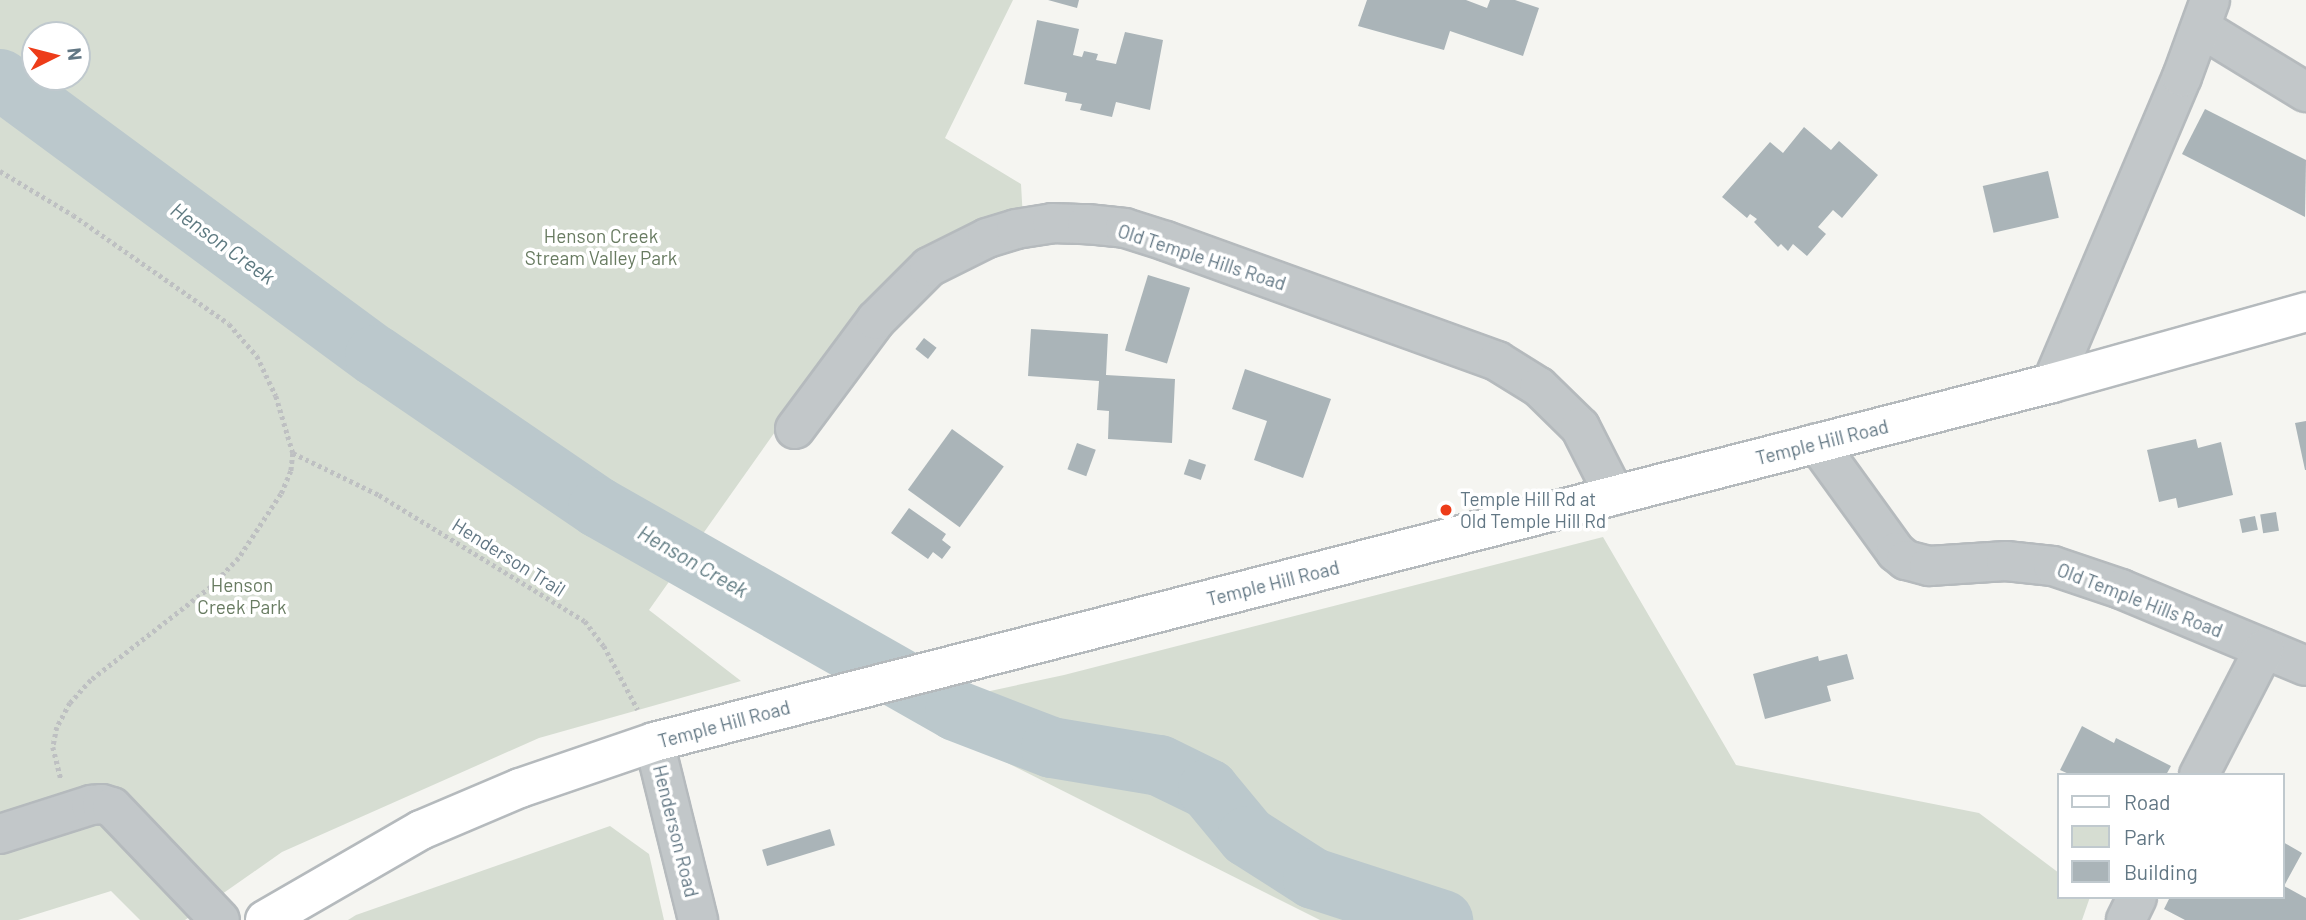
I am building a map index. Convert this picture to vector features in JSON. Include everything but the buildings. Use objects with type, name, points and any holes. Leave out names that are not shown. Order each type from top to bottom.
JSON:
[{"type":"main road","name":"Temple Hill Road","points":[[265,920],[421,830],[520,788],[654,742],[2052,383],[2306,312]]},
{"type":"street","points":[[2052,383],[2205,14],[2306,92]]},
{"type":"street","name":"Old Temple Hills Road","points":[[795,429],[876,320],[929,267],[978,242],[1016,229],[1052,223],[1087,224],[1125,228],[1166,241],[1497,361],[1539,387],[1580,427],[1615,496]]},
{"type":"street","name":"Old Temple Hills Road","points":[[1817,443],[1896,552],[1906,561],[1928,566],[2006,561],[2053,566],[2121,589],[2306,666]]},
{"type":"street","points":[[2200,773],[2264,649]]},
{"type":"street","name":"Henderson Road","points":[[654,742],[698,920]]},
{"type":"street","points":[[0,834],[102,804],[112,807],[220,920]]},
{"type":"street","points":[[2126,920],[2136,899]]},
{"type":"path","points":[[0,171],[73,215],[229,324],[257,356],[276,396],[293,453],[291,471],[281,494],[239,558],[211,587],[90,680],[70,704],[57,727],[53,747],[73,811]]},
{"type":"path","name":"Henderson Trail","points":[[293,453],[379,495],[585,621],[609,655],[654,742]]},
{"type":"green space","points":[[0,0],[1013,0],[945,138],[1021,184],[1023,219],[835,347],[649,610],[741,681],[539,738],[282,852],[185,920],[140,920],[111,891],[18,920],[0,920]]},
{"type":"green space","points":[[1603,537],[1736,765],[1979,813],[2058,872],[2058,899],[2089,899],[2082,920],[1320,920],[902,710],[1064,675]]},
{"type":"green space","points":[[610,826],[649,854],[664,920],[348,920],[356,915]]},
{"type":"waterway","name":"Henson Creek","points":[[0,79],[375,355],[598,507],[955,710],[1051,747],[1159,765],[1208,789],[1247,836],[1313,878],[1442,920]]},
{"type":"place","name":"Temple Hill Rd at Old Temple Hill Rd","points":[[1446,510]]},
{"type":"park label","name":"Henson Creek Stream Valley Park","points":[[601,247]]},
{"type":"park label","name":"Henson Creek Park","points":[[242,596]]}]
